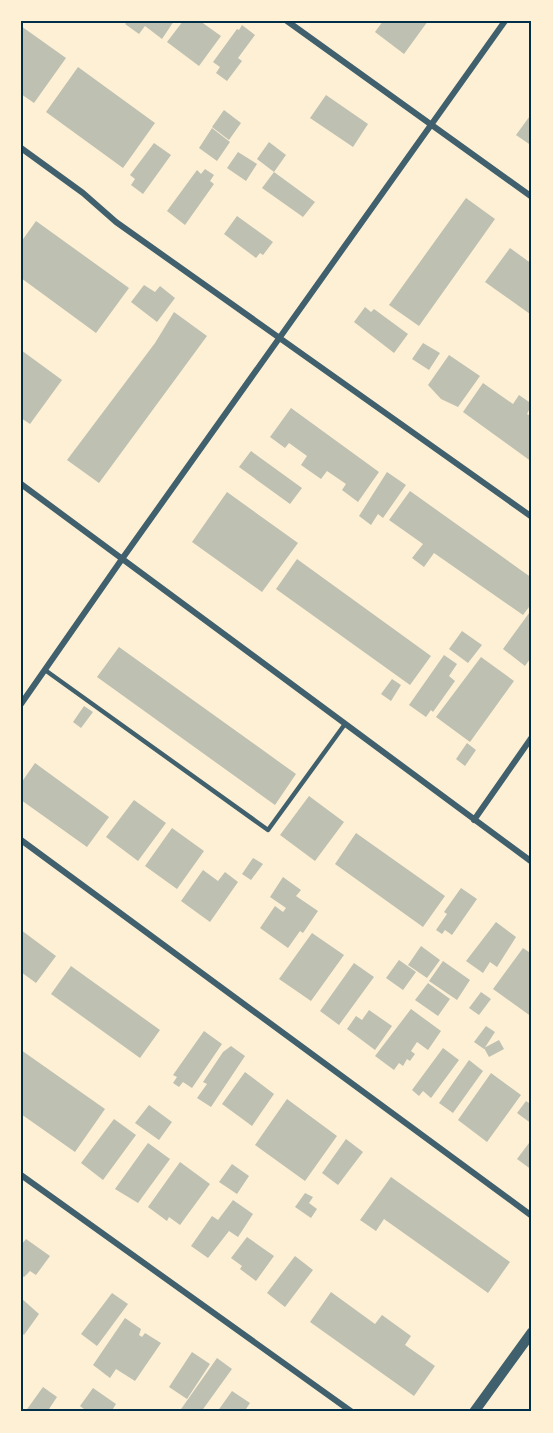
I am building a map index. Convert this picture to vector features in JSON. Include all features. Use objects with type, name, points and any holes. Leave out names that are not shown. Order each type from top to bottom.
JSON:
[{"type":"street","points":[[287,21],[532,197]]},
{"type":"street","points":[[21,704],[504,21]]},
{"type":"street","points":[[21,148],[83,193],[116,222],[532,517]]},
{"type":"street","points":[[21,484],[532,862]]},
{"type":"street","points":[[474,820],[532,737]]},
{"type":"street","points":[[21,840],[532,1216]]},
{"type":"street","points":[[21,1175],[352,1412]]},
{"type":"street","points":[[474,1412],[532,1332]]},
{"type":"lane","points":[[45,670],[268,830],[345,724]]},
{"type":"building","points":[[128,21],[174,21],[162,39],[145,26],[139,34],[125,24]]},
{"type":"building","points":[[183,21],[200,21],[221,36],[199,66],[167,42]]},
{"type":"building","points":[[383,21],[428,21],[404,54],[375,32]]},
{"type":"building","points":[[242,25],[255,35],[238,58],[242,61],[227,81],[216,73],[220,67],[213,62]]},
{"type":"building","points":[[21,26],[66,58],[34,103],[21,94]]},
{"type":"building","points":[[78,67],[155,123],[123,168],[46,112]]},
{"type":"building","points":[[326,95],[368,124],[353,147],[310,118]]},
{"type":"building","points":[[224,110],[241,123],[229,140],[212,127]]},
{"type":"building","points":[[532,113],[532,146],[516,135]]},
{"type":"building","points":[[212,128],[230,142],[217,161],[199,148]]},
{"type":"building","points":[[269,142],[286,155],[274,172],[257,159]]},
{"type":"building","points":[[154,143],[171,155],[143,194],[131,185],[135,179],[130,175]]},
{"type":"building","points":[[238,152],[257,164],[246,181],[227,168]]},
{"type":"building","points":[[205,169],[214,175],[210,181],[214,184],[185,225],[167,211],[197,170],[201,174]]},
{"type":"building","points":[[274,172],[315,202],[303,217],[262,188]]},
{"type":"building","points":[[466,198],[495,219],[419,326],[389,305]]},
{"type":"building","points":[[237,216],[273,242],[263,255],[260,253],[256,258],[224,234]]},
{"type":"building","points":[[36,221],[129,288],[96,333],[21,278],[21,242]]},
{"type":"building","points":[[510,248],[532,264],[532,311],[530,314],[485,282]]},
{"type":"building","points":[[144,285],[155,292],[160,286],[175,298],[157,322],[131,302]]},
{"type":"building","points":[[365,307],[371,312],[374,309],[408,334],[394,353],[354,322]]},
{"type":"building","points":[[174,312],[207,336],[99,483],[67,460],[155,343]]},
{"type":"building","points":[[423,343],[440,353],[429,370],[412,359]]},
{"type":"building","points":[[21,350],[62,380],[30,424],[21,418]]},
{"type":"building","points":[[449,355],[480,376],[458,407],[441,399],[428,385]]},
{"type":"building","points":[[483,383],[513,404],[519,395],[532,404],[527,414],[532,417],[532,462],[463,412]]},
{"type":"building","points":[[291,408],[379,472],[358,502],[342,490],[346,484],[327,471],[321,479],[301,465],[307,456],[289,443],[285,448],[270,437]]},
{"type":"building","points":[[251,451],[302,488],[290,504],[239,467]]},
{"type":"building","points":[[387,472],[406,485],[383,518],[378,514],[371,525],[359,516]]},
{"type":"building","points":[[410,491],[532,578],[532,603],[523,615],[434,553],[424,567],[412,558],[423,544],[389,520]]},
{"type":"building","points":[[227,492],[298,543],[262,592],[192,542]]},
{"type":"building","points":[[297,559],[431,656],[410,685],[276,589]]},
{"type":"building","points":[[532,609],[532,656],[525,666],[503,649]]},
{"type":"building","points":[[462,631],[482,645],[468,663],[449,649]]},
{"type":"building","points":[[119,647],[296,774],[275,805],[97,677]]},
{"type":"building","points":[[444,655],[457,664],[449,676],[455,681],[433,712],[431,710],[426,717],[409,705]]},
{"type":"building","points":[[481,657],[514,681],[470,742],[436,717]]},
{"type":"building","points":[[392,679],[401,685],[391,701],[381,694]]},
{"type":"building","points":[[84,706],[93,712],[81,728],[73,722]]},
{"type":"building","points":[[467,743],[476,750],[465,766],[456,759]]},
{"type":"building","points":[[35,763],[109,817],[87,847],[21,800],[21,783]]},
{"type":"building","points":[[309,796],[344,822],[315,861],[280,835]]},
{"type":"building","points":[[134,800],[166,823],[138,861],[106,837]]},
{"type":"building","points":[[172,828],[204,851],[177,889],[145,866]]},
{"type":"building","points":[[356,833],[445,896],[423,927],[335,864]]},
{"type":"building","points":[[253,858],[263,864],[251,880],[242,874]]},
{"type":"building","points":[[203,870],[218,881],[225,872],[238,882],[210,922],[181,901]]},
{"type":"building","points":[[283,877],[301,890],[296,896],[318,911],[303,933],[300,931],[288,948],[260,928],[275,906],[283,912],[286,908],[270,897]]},
{"type":"building","points":[[461,888],[477,899],[452,935],[445,930],[442,934],[436,930],[447,914],[444,912]]},
{"type":"building","points":[[496,922],[516,937],[497,967],[490,962],[483,973],[466,961]]},
{"type":"building","points":[[21,930],[56,956],[36,983],[21,972]]},
{"type":"building","points":[[312,933],[344,955],[311,1001],[279,979]]},
{"type":"building","points":[[421,946],[440,960],[427,978],[408,965]]},
{"type":"building","points":[[523,948],[532,954],[532,1017],[493,989]]},
{"type":"building","points":[[399,960],[416,972],[403,990],[386,978]]},
{"type":"building","points":[[443,961],[470,980],[457,1000],[429,981]]},
{"type":"building","points":[[354,963],[374,977],[339,1025],[320,1011]]},
{"type":"building","points":[[71,966],[160,1030],[140,1058],[51,994]]},
{"type":"building","points":[[428,983],[450,999],[438,1016],[415,1000]]},
{"type":"building","points":[[481,992],[491,999],[479,1015],[469,1008]]},
{"type":"building","points":[[411,1009],[441,1031],[428,1050],[417,1042],[411,1051],[415,1054],[410,1061],[407,1059],[403,1066],[399,1063],[394,1070],[375,1056]]},
{"type":"building","points":[[369,1010],[392,1026],[375,1050],[347,1029],[356,1016],[362,1020]]},
{"type":"building","points":[[486,1026],[495,1032],[484,1049],[474,1042]]},
{"type":"building","points":[[204,1031],[222,1044],[192,1088],[183,1082],[179,1087],[173,1083],[177,1077],[173,1075]]},
{"type":"building","points":[[499,1040],[504,1049],[489,1057],[484,1048]]},
{"type":"building","points":[[231,1046],[245,1056],[211,1107],[197,1098],[207,1084],[203,1082],[223,1052]]},
{"type":"building","points":[[443,1048],[459,1060],[431,1098],[423,1091],[419,1096],[412,1090]]},
{"type":"building","points":[[21,1050],[105,1109],[75,1152],[21,1114]]},
{"type":"building","points":[[469,1060],[483,1071],[453,1113],[439,1103]]},
{"type":"building","points":[[245,1072],[274,1094],[252,1126],[222,1104]]},
{"type":"building","points":[[491,1073],[521,1095],[487,1142],[458,1120]]},
{"type":"building","points":[[287,1099],[337,1136],[305,1181],[255,1145]]},
{"type":"building","points":[[526,1101],[532,1105],[532,1124],[517,1113]]},
{"type":"building","points":[[149,1105],[172,1122],[159,1140],[135,1123]]},
{"type":"building","points":[[114,1119],[136,1135],[103,1180],[81,1163]]},
{"type":"building","points":[[346,1139],[363,1152],[338,1185],[322,1173]]},
{"type":"building","points":[[532,1139],[532,1170],[517,1159]]},
{"type":"building","points":[[148,1143],[170,1159],[138,1203],[115,1189]]},
{"type":"building","points":[[180,1162],[210,1184],[180,1225],[169,1217],[167,1221],[148,1207]]},
{"type":"building","points":[[232,1164],[249,1176],[237,1194],[219,1182]]},
{"type":"building","points":[[391,1177],[510,1262],[488,1293],[384,1219],[376,1231],[360,1220]]},
{"type":"building","points":[[305,1193],[313,1197],[309,1203],[317,1209],[311,1218],[295,1207]]},
{"type":"building","points":[[233,1200],[253,1214],[238,1237],[229,1231],[208,1258],[191,1246],[212,1216],[218,1220]]},
{"type":"building","points":[[247,1237],[274,1256],[256,1281],[240,1269],[242,1266],[231,1258]]},
{"type":"building","points":[[26,1239],[50,1256],[36,1275],[30,1271],[24,1277],[21,1275],[21,1245]]},
{"type":"building","points":[[295,1256],[313,1270],[285,1307],[267,1293]]},
{"type":"building","points":[[331,1292],[375,1324],[382,1315],[411,1336],[405,1345],[435,1366],[414,1396],[310,1322]]},
{"type":"building","points":[[112,1293],[128,1304],[97,1346],[81,1334]]},
{"type":"building","points":[[21,1298],[39,1314],[24,1335],[21,1332]]},
{"type":"building","points":[[125,1318],[141,1329],[139,1335],[142,1337],[145,1333],[161,1343],[135,1381],[116,1369],[110,1378],[93,1365]]},
{"type":"building","points":[[192,1352],[210,1364],[187,1399],[169,1387]]},
{"type":"building","points":[[217,1358],[232,1369],[201,1412],[179,1412]]},
{"type":"building","points":[[43,1387],[57,1397],[47,1412],[25,1412]]},
{"type":"building","points":[[93,1388],[116,1404],[111,1412],[88,1412],[80,1406]]},
{"type":"building","points":[[232,1391],[250,1403],[244,1412],[217,1412]]}]
